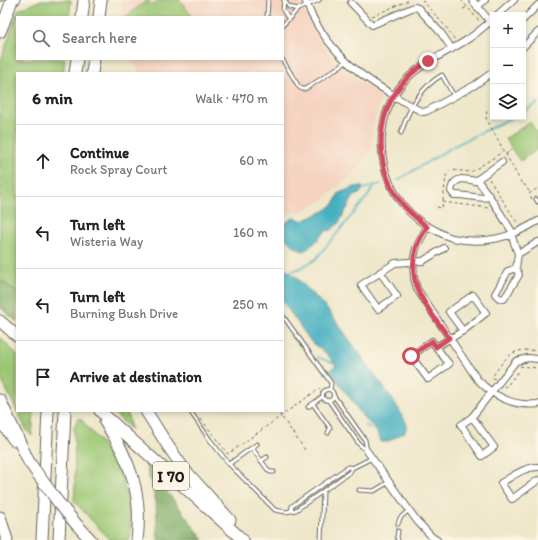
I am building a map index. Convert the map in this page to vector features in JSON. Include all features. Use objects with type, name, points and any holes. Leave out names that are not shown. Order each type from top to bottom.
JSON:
[{"type":"highway","points":[[1,28],[12,0]]},
{"type":"highway","points":[[82,16],[84,0]]},
{"type":"highway","points":[[99,16],[101,0]]},
{"type":"highway","points":[[75,72],[77,60]]},
{"type":"highway","points":[[92,72],[94,60]]},
{"type":"highway","points":[[0,321],[16,335]]},
{"type":"highway","points":[[0,400],[29,462]]},
{"type":"highway","points":[[42,540],[48,412]]},
{"type":"highway","points":[[61,540],[65,412]]},
{"type":"highway","points":[[97,412],[105,421],[122,450],[134,479],[139,511],[137,540]]},
{"type":"highway","name":"I 70","points":[[101,412],[243,540]]},
{"type":"highway","points":[[147,412],[184,469],[248,540]]},
{"type":"highway","points":[[0,420],[58,502],[91,540]]},
{"type":"highway","points":[[0,516],[7,540]]},
{"type":"main road","points":[[0,7],[16,0]]},
{"type":"street","points":[[472,0],[490,20]]},
{"type":"street","points":[[477,7],[485,0]]},
{"type":"street","points":[[500,12],[514,0]]},
{"type":"street","points":[[306,2],[312,17],[326,40],[346,62],[368,80],[423,112],[475,85],[490,74]]},
{"type":"street","points":[[351,3],[372,25],[414,7],[418,8],[441,33],[452,49]]},
{"type":"street","points":[[526,17],[538,5]]},
{"type":"street","points":[[490,23],[452,49],[428,61],[414,71],[402,84],[394,96],[386,115],[382,131],[381,148],[383,163],[391,187],[415,217],[427,227],[450,238],[494,240],[512,234],[538,221]]},
{"type":"street","points":[[526,44],[538,32]]},
{"type":"street","points":[[475,181],[502,162]]},
{"type":"street","points":[[490,197],[476,198],[452,194],[452,186],[456,181],[462,179],[478,181],[490,197],[512,234],[518,254],[516,268],[518,275],[504,299],[499,298],[495,294],[508,271],[516,268]]},
{"type":"street","points":[[427,227],[416,248],[413,262],[414,278],[417,289],[477,379],[491,392],[507,401],[516,404],[538,404]]},
{"type":"street","points":[[518,254],[538,242]]},
{"type":"street","points":[[380,272],[397,296],[378,309],[361,285],[380,272],[395,263],[423,261],[444,248]]},
{"type":"street","points":[[436,347],[463,331],[486,313],[473,295],[449,312],[463,331]]},
{"type":"street","points":[[432,341],[436,347],[449,364],[428,379],[411,356],[432,341]]},
{"type":"street","points":[[472,417],[494,447],[482,456],[460,425],[472,417],[516,361],[528,358],[538,359]]},
{"type":"street","points":[[367,451],[409,510],[424,529],[437,540]]},
{"type":"street","points":[[538,467],[522,470],[501,483],[512,499],[538,480]]},
{"type":"lane","points":[[268,0],[268,16]]},
{"type":"lane","points":[[284,0],[289,6],[298,9]]},
{"type":"lane","points":[[284,0],[283,10],[288,18]]},
{"type":"lane","points":[[284,23],[306,2],[319,0]]},
{"type":"lane","points":[[283,60],[299,87],[302,89],[328,75],[346,62]]},
{"type":"lane","points":[[401,133],[411,106],[422,90],[434,80],[442,75],[454,96]]},
{"type":"lane","points":[[284,317],[331,383],[330,390],[365,440],[367,451]]},
{"type":"lane","points":[[308,407],[322,397],[323,392],[327,389],[330,390]]},
{"type":"lane","points":[[329,401],[334,396]]},
{"type":"lane","points":[[322,397],[329,401],[359,444],[367,451]]},
{"type":"lane","points":[[313,404],[330,428],[328,433]]},
{"type":"lane","points":[[191,413],[229,464],[275,510],[286,512],[296,510],[350,472],[352,468]]},
{"type":"lane","points":[[318,420],[322,417]]},
{"type":"lane","points":[[229,464],[257,444]]},
{"type":"lane","points":[[252,448],[270,472],[274,472]]},
{"type":"lane","points":[[261,461],[267,457]]},
{"type":"lane","points":[[291,510],[292,506],[348,467],[352,468],[372,458]]},
{"type":"lane","points":[[360,490],[374,491],[389,482]]},
{"type":"lane","points":[[320,487],[323,491],[321,540]]},
{"type":"lane","points":[[398,524],[400,518],[409,510]]},
{"type":"lane","points":[[398,531],[398,540]]},
{"type":"path","points":[[369,17],[410,0]]},
{"type":"path","points":[[422,0],[446,27],[455,40]]},
{"type":"path","points":[[461,0],[480,22]]},
{"type":"path","points":[[463,9],[467,7]]},
{"type":"path","points":[[487,111],[486,118],[522,184],[525,185],[530,193]]},
{"type":"path","points":[[505,154],[512,150]]},
{"type":"path","points":[[486,174],[518,224]]},
{"type":"path","points":[[443,202],[493,208]]},
{"type":"path","points":[[517,366],[538,368]]},
{"type":"path","points":[[502,384],[506,387],[518,372],[514,368]]},
{"type":"path","points":[[200,417],[228,454],[320,388]]},
{"type":"path","points":[[279,413],[304,450]]},
{"type":"shaded area","points":[[121,0],[298,0],[321,43],[333,59],[351,75],[381,97],[373,124],[371,150],[356,170],[322,201],[301,211],[288,214],[284,218],[284,72],[139,72],[132,60],[284,60],[284,16],[121,16]]},
{"type":"green space","points":[[41,0],[71,0],[69,16],[16,16],[16,60],[65,60],[63,72],[16,72],[16,292],[3,282],[0,283],[0,63],[18,10]]},
{"type":"green space","points":[[148,0],[152,6],[160,0],[180,0],[191,16],[126,16]]},
{"type":"green space","points":[[530,122],[538,134],[538,149],[520,161],[505,139]]},
{"type":"green space","points":[[3,281],[16,292],[16,321],[0,307],[0,283]]},
{"type":"green space","points":[[0,337],[16,354],[16,409],[0,377]]},
{"type":"green space","points":[[18,412],[34,412],[32,436],[26,429]]},
{"type":"green space","points":[[113,412],[127,412],[131,429]]},
{"type":"green space","points":[[80,418],[101,443],[122,475],[131,519],[130,540],[110,540],[74,501],[74,429],[77,420]]},
{"type":"green space","points":[[145,463],[204,540],[158,540],[156,502]]},
{"type":"water","points":[[361,186],[363,189],[359,194],[354,196],[338,224],[329,231],[327,230],[310,247],[303,251],[288,241],[284,234],[284,224],[294,217],[303,221],[326,210],[334,204],[339,193]]},
{"type":"water","points":[[284,268],[296,277],[328,310],[395,403],[407,424],[405,432],[387,442],[380,442],[376,429],[364,418],[330,370],[336,365],[327,354],[312,343],[284,303]]},
{"type":"waterway","points":[[526,110],[538,103]]},
{"type":"waterway","points":[[398,180],[454,146],[507,120]]},
{"type":"waterway","points":[[363,189],[381,184]]},
{"type":"waterway","points":[[288,272],[296,270],[315,260],[368,196],[374,185]]},
{"type":"waterway","points":[[317,357],[334,363]]},
{"type":"waterway","points":[[365,425],[377,431]]},
{"type":"route","points":[[411,356],[432,341],[436,347],[449,338],[417,289],[412,268],[416,248],[427,227],[404,205],[391,187],[383,163],[381,136],[391,100],[402,84],[414,71],[428,61]]}]
